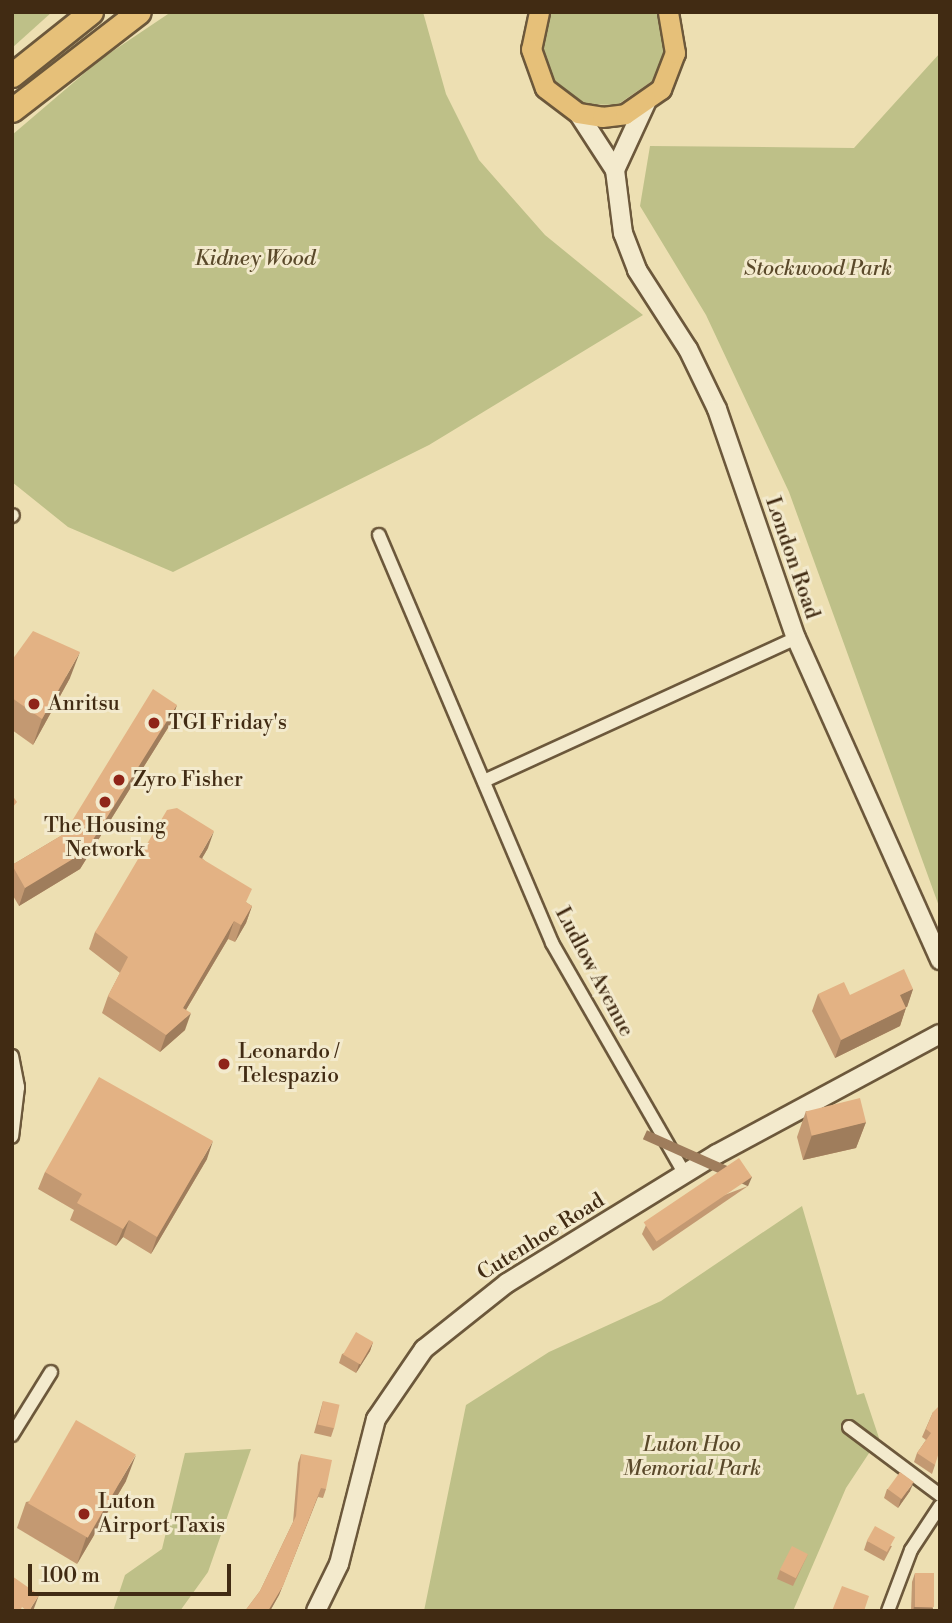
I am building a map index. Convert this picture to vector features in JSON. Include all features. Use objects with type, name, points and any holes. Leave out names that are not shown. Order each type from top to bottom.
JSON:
[{"type":"highway","points":[[12,75],[91,12]]},
{"type":"highway","points":[[12,110],[138,12]]},
{"type":"main road","points":[[539,12],[531,49],[535,70],[560,103],[579,113],[625,114],[646,103],[670,72],[675,34],[682,12]]},
{"type":"main road","points":[[668,12],[675,34]]},
{"type":"street","points":[[615,170],[646,103]]},
{"type":"street","name":"London Road","points":[[579,113],[615,170],[629,251],[717,409],[796,638],[940,960]]},
{"type":"street","name":"Ludlow Avenue","points":[[379,535],[552,943],[685,1174]]},
{"type":"street","points":[[484,781],[796,638]]},
{"type":"street","name":"Cutenhoe Road","points":[[316,1611],[340,1564],[376,1419],[424,1349],[507,1283],[685,1174],[940,1034]]},
{"type":"street","points":[[12,1056],[18,1087],[12,1137]]},
{"type":"street","points":[[12,1435],[51,1372]]},
{"type":"street","points":[[849,1427],[940,1494]]},
{"type":"street","points":[[888,1611],[911,1550],[940,1507]]},
{"type":"green space","points":[[12,12],[52,12],[12,48]]},
{"type":"green space","name":"Kidney Wood","points":[[171,12],[423,12],[446,94],[479,160],[545,235],[643,315],[429,445],[173,572],[68,527],[12,482],[12,135],[101,59]]},
{"type":"green space","points":[[545,12],[658,12],[666,45],[655,79],[617,105],[582,104],[552,85],[538,53]]},
{"type":"green space","name":"Stockwood Park","points":[[940,53],[940,909],[789,492],[706,315],[640,206],[650,146],[854,148]]},
{"type":"green space","name":"Luton Hoo Memorial Park","points":[[802,1206],[857,1395],[864,1393],[879,1438],[846,1488],[793,1611],[424,1611],[466,1405],[549,1352],[661,1301]]},
{"type":"green space","points":[[251,1449],[208,1572],[180,1611],[113,1611],[125,1575],[162,1549],[185,1453]]},
{"type":"building","points":[[33,631],[80,652],[42,719],[12,698],[12,660]]},
{"type":"building","points":[[153,689],[177,705],[86,851],[25,888],[12,865],[64,834]]},
{"type":"building","points":[[12,795],[17,802],[12,808]]},
{"type":"building","points":[[177,808],[214,831],[199,857],[252,889],[246,902],[252,906],[241,925],[234,921],[183,1008],[191,1013],[166,1035],[108,996],[128,957],[95,932],[167,810]]},
{"type":"building","points":[[904,969],[913,989],[900,995],[906,1008],[841,1040],[818,994],[844,982],[850,995]]},
{"type":"building","points":[[99,1077],[213,1141],[157,1237],[129,1220],[123,1229],[77,1203],[82,1194],[45,1172]]},
{"type":"building","points":[[860,1098],[866,1122],[812,1136],[806,1112]]},
{"type":"building","points":[[739,1158],[752,1177],[657,1241],[644,1222]]},
{"type":"building","points":[[356,1332],[373,1342],[360,1365],[343,1355]]},
{"type":"building","points":[[323,1401],[340,1405],[334,1428],[318,1424]]},
{"type":"building","points":[[940,1405],[940,1449],[935,1465],[917,1453],[931,1433],[926,1429],[933,1412]]},
{"type":"building","points":[[76,1420],[136,1454],[88,1538],[28,1503]]},
{"type":"building","points":[[301,1454],[332,1460],[326,1489],[321,1488],[283,1586],[268,1611],[245,1611],[260,1591],[296,1516]]},
{"type":"building","points":[[900,1472],[914,1482],[901,1499],[888,1489]]},
{"type":"building","points":[[875,1526],[895,1537],[887,1552],[867,1541]]},
{"type":"building","points":[[792,1546],[808,1554],[796,1578],[780,1570]]},
{"type":"building","points":[[915,1573],[934,1573],[934,1607],[915,1607]]},
{"type":"building","points":[[12,1576],[39,1595],[29,1611],[22,1607],[20,1611],[12,1611]]},
{"type":"building","points":[[842,1586],[869,1596],[864,1611],[832,1611]]},
{"type":"place","name":"Anritsu","points":[[34,704]]},
{"type":"place","name":"TGI Friday's","points":[[154,723]]},
{"type":"place","name":"Zyro Fisher","points":[[119,780]]},
{"type":"place","name":"The Housing Network","points":[[105,802]]},
{"type":"place","name":"Leonardo / Telespazio","points":[[224,1064]]},
{"type":"place","name":"Luton Airport Taxis","points":[[84,1514]]}]
